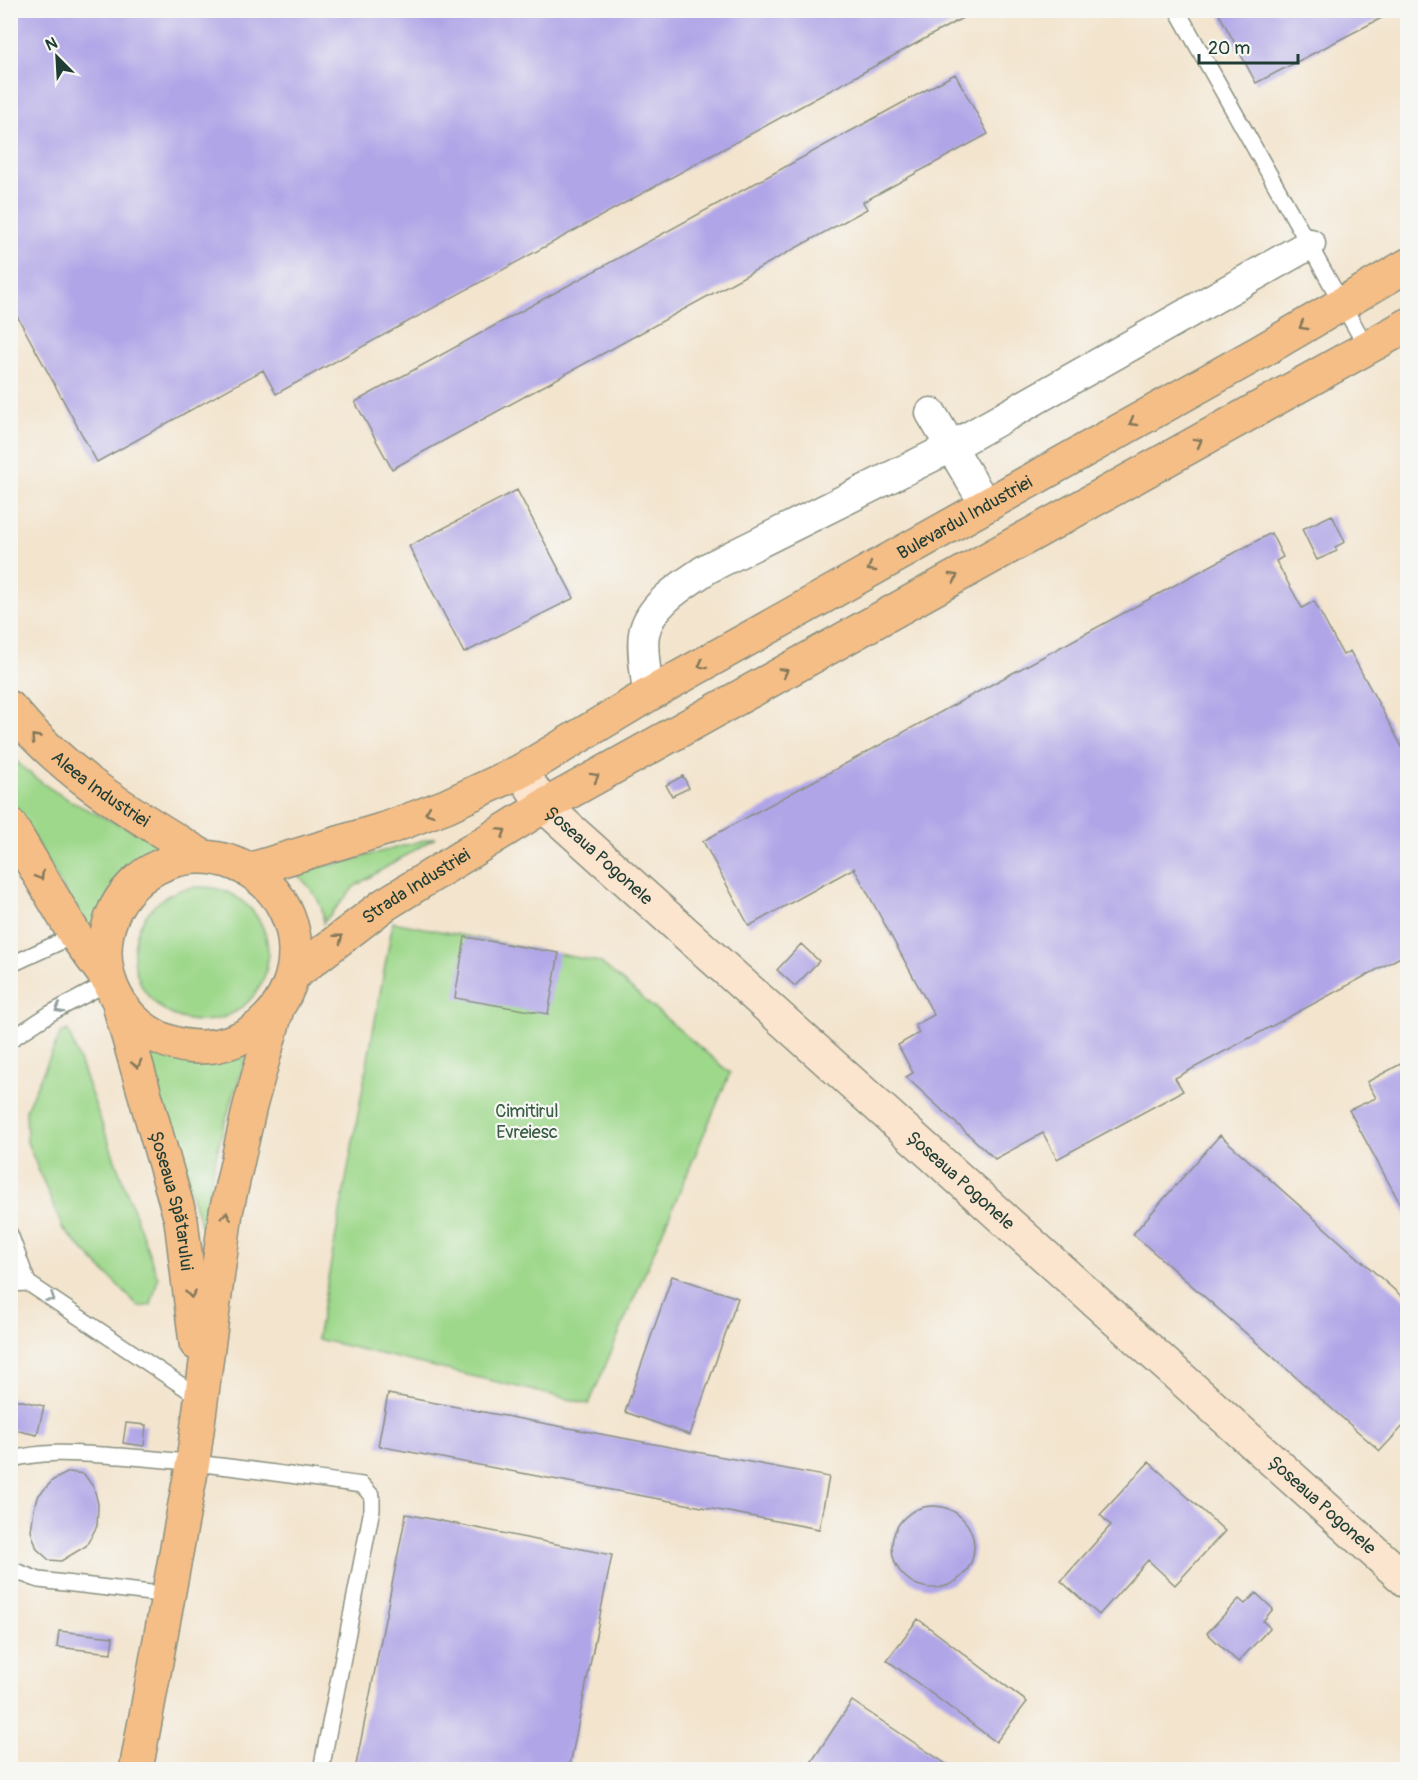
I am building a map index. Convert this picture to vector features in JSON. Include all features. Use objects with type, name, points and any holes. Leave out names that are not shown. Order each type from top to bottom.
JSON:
[{"type":"main road","name":"Bulevardul Industriei","points":[[521,771],[648,695],[985,504],[1260,352],[1407,265]]},
{"type":"main road","points":[[544,806],[1407,325]]},
{"type":"main road","name":"Aleea Industriei","points":[[10,708],[38,742],[66,767],[103,794],[202,856]]},
{"type":"main road","points":[[249,870],[388,828],[521,771]]},
{"type":"main road","name":"Șoseaua Pogonele","points":[[521,771],[544,806],[1407,1582]]},
{"type":"main road","name":"Strada Industriei","points":[[293,975],[384,905],[544,806]]},
{"type":"main road","points":[[10,825],[75,935],[112,989]]},
{"type":"main road","name":"Șoseaua Spătarului","points":[[136,1770],[193,1461],[202,1399],[226,1212],[250,1106],[277,1010],[293,975],[296,945],[289,915],[273,889],[249,870],[227,860],[202,856],[172,861],[145,874],[123,895],[109,922],[104,952],[112,989],[181,1220],[202,1399]]},
{"type":"main road","name":"Șoseaua Spătarului","points":[[112,989],[143,1028],[169,1042],[199,1047],[228,1044],[255,1030],[277,1010]]},
{"type":"street","points":[[648,695],[644,633],[656,610],[673,591],[708,568],[951,447],[1310,244]]},
{"type":"street","points":[[931,413],[985,504]]},
{"type":"lane","points":[[1177,10],[1367,348]]},
{"type":"lane","points":[[10,965],[75,935]]},
{"type":"lane","points":[[10,1040],[51,1013],[112,989]]},
{"type":"lane","points":[[10,1234],[27,1282],[202,1399]]},
{"type":"lane","points":[[10,1284],[27,1282]]},
{"type":"lane","points":[[10,1460],[33,1453],[71,1453],[193,1461],[362,1485],[372,1496],[372,1509],[321,1770]]},
{"type":"lane","points":[[10,1569],[39,1580],[168,1595]]},
{"type":"green space","points":[[10,755],[46,786],[88,810],[175,848],[135,875],[112,897],[97,925],[94,942],[11,799]]},
{"type":"green space","points":[[436,837],[355,886],[323,923],[318,899],[289,867],[332,865]]},
{"type":"green space","points":[[201,887],[227,892],[249,906],[263,928],[268,954],[263,980],[249,1002],[227,1016],[201,1021],[175,1016],[153,1002],[139,980],[134,954],[139,928],[153,906],[175,892]]},
{"type":"green space","name":"Cimitirul Evreiesc","points":[[393,922],[600,962],[730,1073],[589,1404],[317,1339]]},
{"type":"green space","points":[[68,1030],[158,1278],[151,1305],[139,1307],[63,1229],[27,1142],[26,1109],[61,1033]]},
{"type":"green space","points":[[253,1039],[228,1112],[215,1160],[205,1237],[141,1042],[170,1052],[197,1056],[225,1052]]},
{"type":"building","points":[[10,10],[977,10],[276,394],[263,370],[97,462],[10,303]]},
{"type":"building","points":[[1217,10],[1397,10],[1256,83]]},
{"type":"building","points":[[955,74],[988,134],[863,202],[867,209],[392,469],[355,402]]},
{"type":"building","points":[[517,490],[574,598],[464,653],[409,546]]},
{"type":"building","points":[[1332,515],[1345,542],[1335,547],[1337,551],[1317,560],[1302,529]]},
{"type":"building","points":[[1271,533],[1283,557],[1276,561],[1302,608],[1314,601],[1343,655],[1350,651],[1408,758],[1408,953],[1175,1078],[1183,1091],[1057,1159],[1043,1133],[995,1159],[906,1077],[913,1073],[898,1045],[919,1033],[915,1025],[934,1015],[854,868],[749,926],[703,841]]},
{"type":"building","points":[[683,776],[689,788],[672,796],[666,785]]},
{"type":"building","points":[[465,937],[559,953],[548,1014],[455,998]]},
{"type":"building","points":[[801,944],[819,961],[795,986],[777,970]]},
{"type":"building","points":[[1408,1060],[1408,1218],[1349,1110],[1376,1098],[1367,1082]]},
{"type":"building","points":[[1220,1135],[1408,1302],[1408,1421],[1380,1451],[1133,1234]]},
{"type":"building","points":[[672,1276],[738,1298],[690,1435],[625,1412]]},
{"type":"building","points":[[388,1394],[829,1477],[819,1529],[378,1446]]},
{"type":"building","points":[[10,1398],[44,1406],[37,1435],[10,1429]]},
{"type":"building","points":[[126,1423],[146,1425],[144,1446],[123,1443]]},
{"type":"building","points":[[1149,1462],[1225,1531],[1175,1585],[1148,1560],[1099,1615],[1061,1581],[1111,1525],[1100,1515]]},
{"type":"building","points":[[69,1472],[84,1474],[94,1488],[98,1504],[97,1526],[86,1546],[61,1561],[49,1560],[37,1549],[31,1531],[34,1509],[39,1495],[53,1480]]},
{"type":"building","points":[[933,1506],[949,1509],[962,1518],[971,1531],[974,1547],[971,1563],[962,1576],[949,1585],[933,1588],[917,1585],[904,1576],[895,1563],[892,1547],[895,1531],[904,1518],[917,1509]]},
{"type":"building","points":[[406,1514],[612,1555],[569,1770],[355,1770]]},
{"type":"building","points":[[1256,1593],[1273,1609],[1263,1621],[1270,1628],[1238,1662],[1207,1633],[1239,1599],[1245,1604]]},
{"type":"building","points":[[918,1619],[1027,1702],[996,1742],[887,1660]]},
{"type":"building","points":[[59,1631],[113,1637],[111,1653],[57,1647]]},
{"type":"building","points":[[852,1701],[955,1770],[806,1770]]}]
